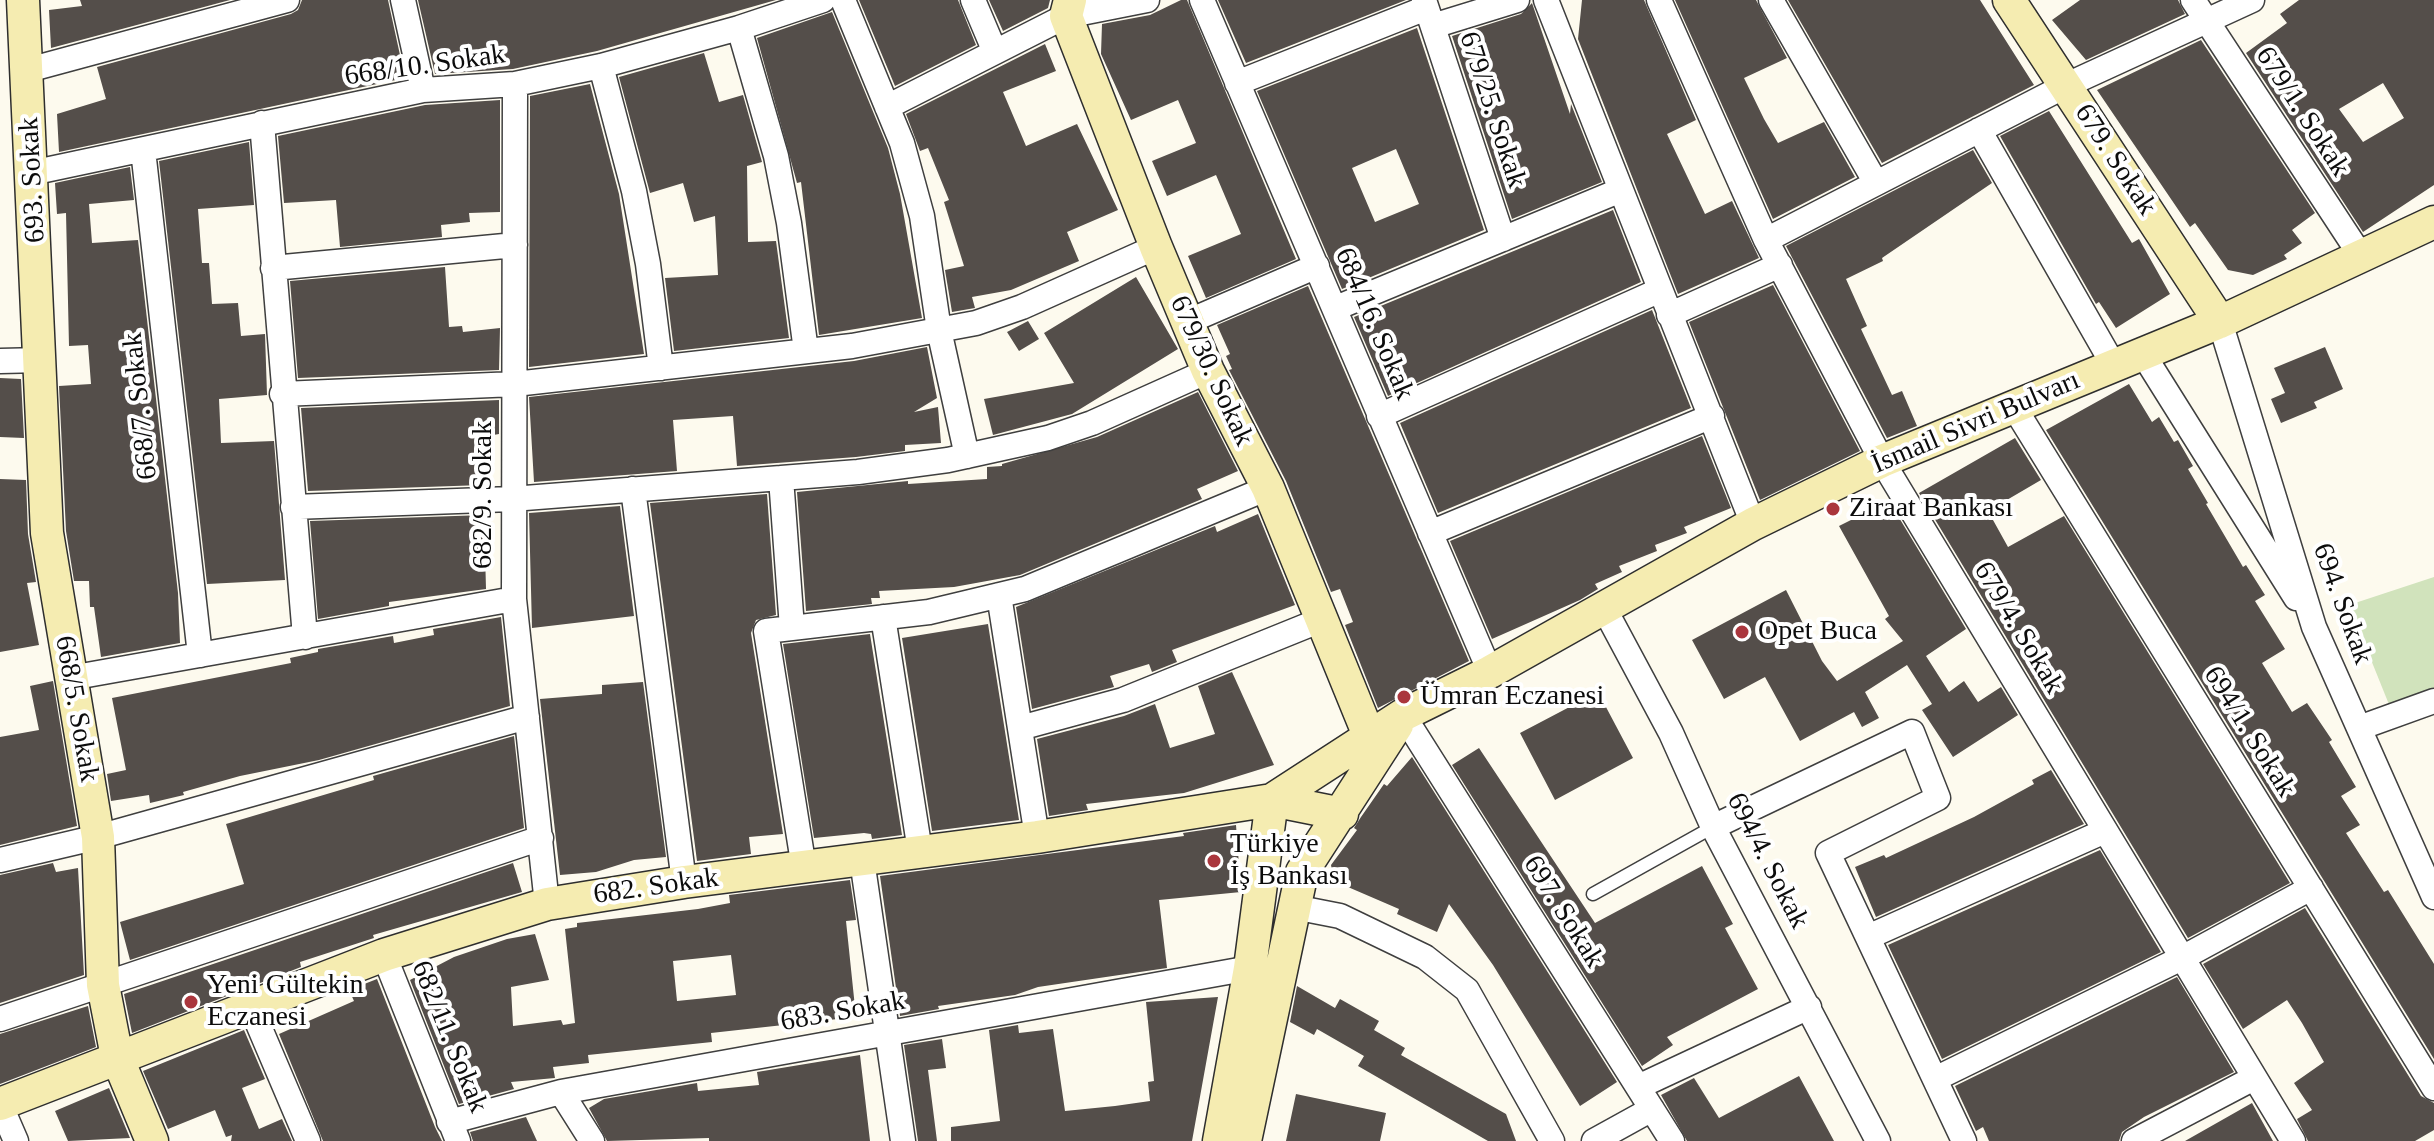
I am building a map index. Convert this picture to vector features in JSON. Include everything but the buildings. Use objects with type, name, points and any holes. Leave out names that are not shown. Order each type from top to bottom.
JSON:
[{"type":"street","name":"693. Sokak","points":[[23,0],[42,360]]},
{"type":"street","points":[[28,70],[287,0]]},
{"type":"street","points":[[403,0],[423,90]]},
{"type":"street","name":"668/10. Sokak","points":[[31,173],[423,90],[515,84],[601,66],[739,28],[823,0]]},
{"type":"street","points":[[843,0],[902,143],[922,216],[939,330],[967,456]]},
{"type":"street","points":[[973,0],[995,52]]},
{"type":"street","points":[[887,107],[995,52],[1068,8],[1147,0]]},
{"type":"street","name":"684/16. Sokak","points":[[1202,0],[1490,672]]},
{"type":"street","points":[[1237,83],[1428,11],[1517,0]]},
{"type":"street","points":[[1546,0],[1658,291],[1712,416],[1753,524]]},
{"type":"street","name":"679/4. Sokak","points":[[1659,0],[1766,240],[1882,461],[2293,1141]]},
{"type":"street","points":[[1771,0],[1876,183]]},
{"type":"street","name":"679. Sokak","points":[[2009,0],[2220,322]]},
{"type":"street","name":"679/1. Sokak","points":[[2193,0],[2361,256]]},
{"type":"street","points":[[1766,240],[2067,85],[2252,0]]},
{"type":"street","name":"679/30. Sokak","points":[[1068,8],[1156,247],[1187,322],[1208,371],[1268,488],[1370,738]]},
{"type":"street","name":"679/25. Sokak","points":[[1428,11],[1503,239]]},
{"type":"street","points":[[739,28],[776,156],[789,223],[806,351]]},
{"type":"street","points":[[601,66],[634,191],[648,264],[661,368]]},
{"type":"street","name":"682/9. Sokak","points":[[515,84],[514,599],[547,904]]},
{"type":"street","points":[[262,123],[282,394],[305,637]]},
{"type":"street","points":[[1979,130],[2128,360],[2314,627]]},
{"type":"street","name":"668/7. Sokak","points":[[143,150],[200,655]]},
{"type":"street","points":[[1336,308],[1621,190]]},
{"type":"street","name":"İsmail Sivri Bulvarı","points":[[1272,800],[1403,715],[1490,672],[1753,524],[1882,461],[2220,322],[2434,222]]},
{"type":"street","points":[[273,268],[515,245]]},
{"type":"street","points":[[282,394],[515,384],[806,351],[939,330],[976,323],[1022,307],[1156,247]]},
{"type":"street","points":[[1669,315],[1780,265]]},
{"type":"street","points":[[1187,322],[1317,266]]},
{"type":"street","points":[[1379,416],[1658,291]]},
{"type":"street","name":"694. Sokak","points":[[2220,322],[2314,627],[2434,897]]},
{"type":"street","points":[[0,361],[42,360]]},
{"type":"street","name":"668/5. Sokak","points":[[42,360],[47,533],[98,837],[103,985],[117,1057],[152,1141]]},
{"type":"street","points":[[293,507],[512,499],[781,478],[967,456],[1048,438],[1092,423],[1208,371]]},
{"type":"street","name":"694/1. Sokak","points":[[2014,407],[2434,1088]]},
{"type":"street","points":[[1430,533],[1712,416]]},
{"type":"street","points":[[781,478],[792,628]]},
{"type":"street","points":[[804,868],[766,631],[929,612],[999,595],[1110,557],[1268,488]]},
{"type":"street","points":[[633,489],[684,882]]},
{"type":"street","points":[[999,595],[1037,837]]},
{"type":"street","points":[[70,678],[514,599]]},
{"type":"street","name":"694/4. Sokak","points":[[1604,608],[1671,733],[1713,827],[1878,1141]]},
{"type":"street","points":[[883,617],[920,851]]},
{"type":"street","points":[[1020,728],[1123,700],[1321,620]]},
{"type":"street","points":[[2359,728],[2434,701]]},
{"type":"street","points":[[1245,1141],[1302,872],[1403,715]]},
{"type":"street","name":"697. Sokak","points":[[1403,715],[1672,1141]]},
{"type":"street","points":[[0,860],[98,837],[527,717]]},
{"type":"street","points":[[1713,827],[1912,732],[1938,798],[1828,853],[1964,1141]]},
{"type":"street","points":[[1219,1141],[1250,968],[1272,800]]},
{"type":"street","name":"682. Sokak","points":[[0,1104],[384,955],[547,904],[684,882],[1037,837],[1272,800],[1342,814]]},
{"type":"street","points":[[1868,937],[2105,831]]},
{"type":"street","points":[[0,1019],[541,838]]},
{"type":"street","points":[[862,860],[903,1141]]},
{"type":"street","points":[[1935,1079],[2182,958],[2311,888]]},
{"type":"street","points":[[1294,907],[1340,916],[1425,957],[1467,990],[1552,1141]]},
{"type":"street","name":"682/11. Sokak","points":[[384,955],[453,1131]]},
{"type":"street","name":"683. Sokak","points":[[453,1131],[561,1092],[1250,968]]},
{"type":"street","points":[[250,1005],[308,1141]]},
{"type":"street","points":[[1638,1087],[1809,1007]]},
{"type":"street","points":[[2134,1141],[2254,1078]]},
{"type":"street","points":[[561,1092],[592,1141]]},
{"type":"street","points":[[0,1104],[16,1141]]},
{"type":"street","points":[[1594,1141],[1652,1109]]},
{"type":"lane","points":[[1593,894],[1713,827]]},
{"type":"green space","points":[[2434,577],[2434,692],[2390,707],[2349,605]]},
{"type":"place","name":"Ziraat Bankası","points":[[1833,509]]},
{"type":"place","name":"Opet Buca","points":[[1742,632]]},
{"type":"place","name":"Ümran Eczanesi","points":[[1404,697]]},
{"type":"place","name":"Türkiye İş Bankası","points":[[1214,861]]},
{"type":"place","name":"Yeni Gültekin Eczanesi","points":[[191,1002]]}]
